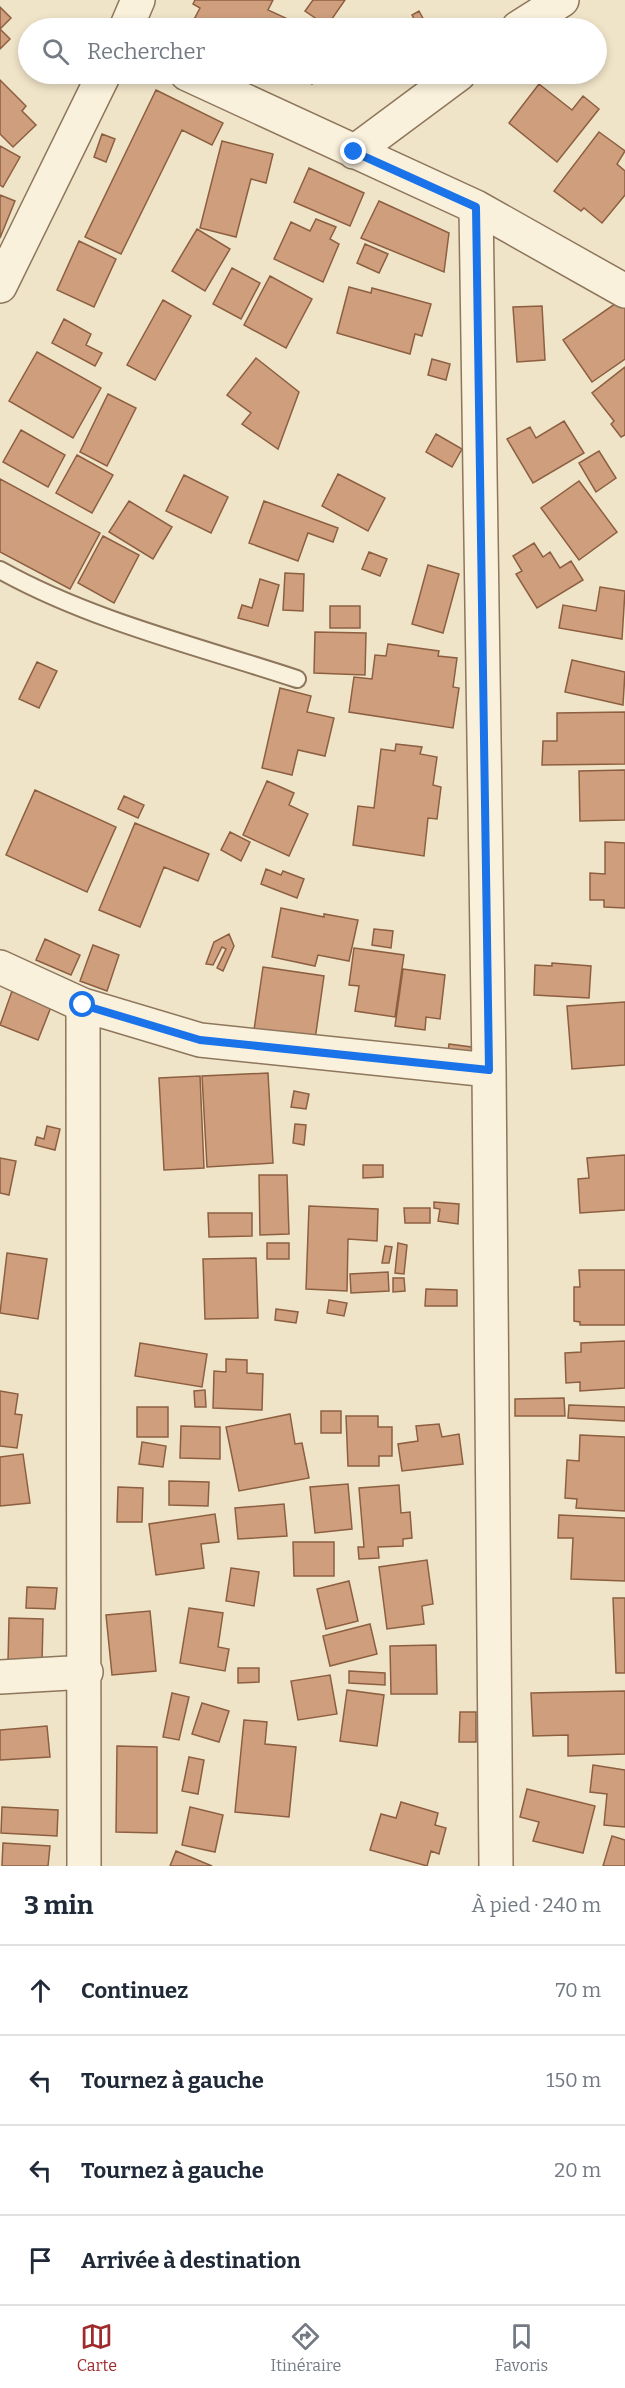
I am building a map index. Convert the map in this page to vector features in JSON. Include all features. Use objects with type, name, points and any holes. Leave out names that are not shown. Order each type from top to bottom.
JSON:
[{"type":"street","points":[[130,18],[138,0]]},
{"type":"street","points":[[534,18],[562,0]]},
{"type":"street","points":[[0,286],[99,84]]},
{"type":"street","points":[[208,84],[476,207],[625,291]]},
{"type":"street","points":[[354,152],[446,84]]},
{"type":"street","points":[[476,207],[489,1070],[496,1866]]},
{"type":"street","points":[[0,967],[83,1005],[200,1040],[489,1070]]},
{"type":"street","points":[[83,1005],[86,1672],[84,1866]]},
{"type":"street","points":[[0,1677],[86,1672]]},
{"type":"lane","points":[[0,570],[30,587],[83,609],[297,679]]},
{"type":"building","points":[[195,0],[273,0],[268,10],[286,18],[195,18],[200,8],[193,4]]},
{"type":"building","points":[[313,0],[345,0],[333,18],[315,18],[305,11]]},
{"type":"building","points":[[0,7],[11,18],[0,29]]},
{"type":"building","points":[[419,11],[423,18],[414,18],[412,15]]},
{"type":"building","points":[[0,29],[10,39],[0,49]]},
{"type":"building","points":[[0,80],[26,106],[22,111],[36,125],[13,147],[0,134]]},
{"type":"building","points":[[539,84],[572,110],[583,96],[599,109],[557,162],[509,123]]},
{"type":"building","points":[[156,90],[223,123],[212,145],[182,130],[121,254],[85,237]]},
{"type":"building","points":[[599,132],[625,151],[617,164],[625,171],[625,195],[602,223],[584,208],[581,211],[554,191]]},
{"type":"building","points":[[102,134],[115,139],[106,162],[94,157]]},
{"type":"building","points":[[222,141],[273,154],[266,183],[251,179],[236,237],[200,228]]},
{"type":"building","points":[[0,146],[20,157],[3,187],[0,185]]},
{"type":"building","points":[[309,168],[364,193],[350,226],[294,202]]},
{"type":"building","points":[[0,195],[15,201],[0,238]]},
{"type":"building","points":[[379,201],[449,233],[444,272],[361,238]]},
{"type":"building","points":[[316,219],[336,227],[330,239],[339,244],[323,282],[274,259],[291,222],[310,231]]},
{"type":"building","points":[[197,229],[230,249],[205,291],[172,271]]},
{"type":"building","points":[[79,241],[116,259],[94,307],[57,290]]},
{"type":"building","points":[[365,244],[388,254],[379,273],[357,263]]},
{"type":"building","points":[[232,268],[260,283],[241,319],[213,304]]},
{"type":"building","points":[[270,276],[312,299],[286,348],[244,325]]},
{"type":"building","points":[[349,287],[371,293],[372,288],[431,304],[422,336],[415,334],[410,354],[337,333]]},
{"type":"building","points":[[625,297],[625,359],[592,382],[563,340]]},
{"type":"building","points":[[163,300],[191,316],[155,380],[127,365]]},
{"type":"building","points":[[542,306],[545,360],[517,362],[513,307]]},
{"type":"building","points":[[64,319],[91,334],[86,345],[102,353],[95,366],[52,343]]},
{"type":"building","points":[[37,352],[101,388],[73,438],[9,401]]},
{"type":"building","points":[[256,358],[299,392],[278,449],[242,424],[251,413],[227,395]]},
{"type":"building","points":[[432,359],[450,364],[446,380],[428,375]]},
{"type":"building","points":[[625,367],[625,435],[621,437],[611,424],[614,421],[592,393]]},
{"type":"building","points":[[108,394],[136,408],[107,466],[80,452]]},
{"type":"building","points":[[564,421],[584,453],[533,483],[507,439],[530,427],[536,438]]},
{"type":"building","points":[[21,430],[65,455],[48,487],[3,462]]},
{"type":"building","points":[[436,434],[462,449],[452,467],[426,452]]},
{"type":"building","points":[[599,451],[616,478],[596,492],[579,463]]},
{"type":"building","points":[[77,455],[113,475],[92,513],[56,493]]},
{"type":"building","points":[[338,474],[385,498],[368,531],[322,506]]},
{"type":"building","points":[[184,475],[228,497],[211,533],[166,511]]},
{"type":"building","points":[[0,479],[100,533],[70,589],[0,552]]},
{"type":"building","points":[[579,481],[617,532],[579,560],[541,508]]},
{"type":"building","points":[[129,501],[172,527],[153,559],[109,532]]},
{"type":"building","points":[[264,501],[338,528],[333,542],[308,533],[298,561],[249,543]]},
{"type":"building","points":[[103,536],[139,555],[114,603],[78,583]]},
{"type":"building","points":[[534,543],[543,557],[550,552],[560,568],[571,561],[583,580],[537,608],[516,574],[522,571],[513,556]]},
{"type":"building","points":[[369,552],[387,559],[380,576],[362,569]]},
{"type":"building","points":[[428,565],[459,574],[443,633],[412,624]]},
{"type":"building","points":[[285,573],[304,574],[303,611],[283,610]]},
{"type":"building","points":[[260,579],[279,585],[268,626],[238,618],[242,605],[252,608]]},
{"type":"building","points":[[600,587],[625,591],[622,639],[559,628],[563,605],[596,611]]},
{"type":"building","points":[[330,606],[360,606],[360,628],[330,628]]},
{"type":"building","points":[[315,632],[366,633],[365,675],[314,673]]},
{"type":"building","points":[[388,644],[439,651],[438,656],[457,658],[453,687],[459,688],[453,728],[349,712],[354,677],[372,679],[375,655],[386,656]]},
{"type":"building","points":[[572,660],[625,672],[623,705],[565,692]]},
{"type":"building","points":[[37,662],[57,671],[39,708],[19,699]]},
{"type":"building","points":[[280,688],[311,696],[307,712],[334,718],[325,756],[298,750],[292,775],[262,768]]},
{"type":"building","points":[[625,712],[625,764],[542,765],[543,741],[557,741],[557,713]]},
{"type":"building","points":[[396,744],[422,747],[420,754],[437,757],[433,785],[441,787],[437,819],[428,818],[424,856],[353,845],[358,806],[374,808],[381,749],[395,751]]},
{"type":"building","points":[[625,770],[625,820],[580,821],[579,771]]},
{"type":"building","points":[[267,781],[294,793],[289,805],[308,814],[289,856],[243,835]]},
{"type":"building","points":[[35,790],[116,827],[87,892],[6,855]]},
{"type":"building","points":[[124,796],[144,805],[138,818],[118,809]]},
{"type":"building","points":[[135,823],[209,854],[198,881],[164,867],[140,927],[99,910]]},
{"type":"building","points":[[230,832],[250,842],[241,861],[221,850]]},
{"type":"building","points":[[605,842],[625,843],[625,908],[604,907],[604,900],[590,900],[590,873],[605,874]]},
{"type":"building","points":[[266,869],[281,875],[283,871],[304,879],[297,898],[261,884]]},
{"type":"building","points":[[281,908],[324,917],[324,914],[358,920],[349,961],[318,955],[315,966],[272,957]]},
{"type":"building","points":[[374,929],[393,931],[391,948],[372,945]]},
{"type":"building","points":[[229,934],[234,946],[223,971],[217,968],[226,949],[222,947],[213,965],[206,964],[214,942]]},
{"type":"building","points":[[45,939],[80,955],[71,975],[36,960]]},
{"type":"building","points":[[93,945],[119,955],[107,991],[80,981]]},
{"type":"building","points":[[354,948],[404,955],[395,1017],[355,1011],[359,986],[349,985]]},
{"type":"building","points":[[552,963],[591,966],[589,998],[534,995],[535,965],[552,966]]},
{"type":"building","points":[[263,967],[324,976],[314,1047],[253,1037]]},
{"type":"building","points":[[403,969],[445,975],[440,1019],[426,1017],[425,1030],[395,1026]]},
{"type":"building","points":[[12,991],[51,1007],[38,1040],[0,1025]]},
{"type":"building","points":[[625,1002],[625,1065],[572,1069],[567,1006]]},
{"type":"building","points":[[449,1044],[479,1048],[476,1067],[447,1062]]},
{"type":"building","points":[[268,1073],[273,1163],[207,1167],[202,1076]]},
{"type":"building","points":[[200,1076],[204,1168],[164,1170],[159,1078]]},
{"type":"building","points":[[294,1091],[309,1094],[306,1109],[291,1107]]},
{"type":"building","points":[[295,1124],[306,1125],[304,1145],[293,1143]]},
{"type":"building","points":[[47,1126],[60,1129],[55,1150],[35,1145],[37,1137],[44,1139]]},
{"type":"building","points":[[625,1155],[625,1210],[580,1213],[578,1179],[589,1178],[587,1158]]},
{"type":"building","points":[[0,1158],[16,1161],[9,1195],[0,1193]]},
{"type":"building","points":[[363,1165],[383,1165],[383,1177],[363,1178]]},
{"type":"building","points":[[259,1175],[287,1175],[289,1234],[260,1235]]},
{"type":"building","points":[[434,1202],[459,1204],[458,1224],[438,1221],[440,1209],[434,1208]]},
{"type":"building","points":[[309,1206],[378,1209],[377,1241],[348,1239],[347,1291],[306,1289]]},
{"type":"building","points":[[404,1208],[430,1208],[430,1223],[405,1223]]},
{"type":"building","points":[[208,1213],[252,1213],[252,1236],[209,1237]]},
{"type":"building","points":[[267,1243],[289,1243],[289,1259],[267,1259]]},
{"type":"building","points":[[398,1243],[407,1245],[404,1274],[395,1273]]},
{"type":"building","points":[[385,1246],[392,1247],[389,1263],[382,1263]]},
{"type":"building","points":[[7,1253],[47,1259],[38,1319],[0,1313]]},
{"type":"building","points":[[256,1258],[258,1318],[205,1319],[203,1259]]},
{"type":"building","points":[[579,1270],[625,1270],[625,1325],[580,1325],[580,1322],[574,1321],[574,1287],[580,1287]]},
{"type":"building","points":[[388,1272],[389,1291],[351,1293],[350,1274]]},
{"type":"building","points":[[393,1278],[404,1278],[405,1291],[393,1292]]},
{"type":"building","points":[[426,1289],[457,1290],[457,1306],[425,1306]]},
{"type":"building","points":[[329,1300],[347,1303],[344,1316],[327,1313]]},
{"type":"building","points":[[276,1309],[298,1312],[296,1323],[275,1320]]},
{"type":"building","points":[[625,1341],[625,1388],[580,1391],[580,1382],[566,1383],[565,1353],[581,1352],[581,1343]]},
{"type":"building","points":[[140,1343],[207,1354],[202,1387],[135,1376]]},
{"type":"building","points":[[226,1359],[247,1360],[247,1373],[263,1374],[262,1410],[213,1408],[214,1371],[226,1372]]},
{"type":"building","points":[[205,1390],[206,1407],[195,1407],[194,1391]]},
{"type":"building","points":[[0,1391],[18,1394],[15,1414],[22,1415],[17,1448],[0,1446]]},
{"type":"building","points":[[564,1398],[565,1416],[515,1416],[515,1399]]},
{"type":"building","points":[[569,1405],[625,1407],[625,1421],[568,1418]]},
{"type":"building","points":[[137,1407],[168,1407],[168,1437],[137,1437]]},
{"type":"building","points":[[321,1411],[341,1411],[341,1433],[321,1433]]},
{"type":"building","points":[[290,1414],[295,1444],[302,1443],[309,1478],[239,1491],[226,1427]]},
{"type":"building","points":[[346,1416],[378,1416],[378,1427],[392,1427],[392,1456],[379,1456],[379,1466],[348,1466]]},
{"type":"building","points":[[439,1424],[442,1437],[459,1434],[463,1464],[402,1471],[398,1444],[418,1441],[416,1426]]},
{"type":"building","points":[[181,1426],[220,1427],[220,1459],[180,1458]]},
{"type":"building","points":[[580,1435],[625,1437],[625,1511],[576,1508],[577,1499],[565,1498],[567,1460],[579,1461]]},
{"type":"building","points":[[142,1442],[166,1446],[163,1467],[139,1464]]},
{"type":"building","points":[[23,1454],[30,1503],[0,1506],[0,1457]]},
{"type":"building","points":[[169,1481],[209,1482],[208,1506],[169,1505]]},
{"type":"building","points":[[348,1484],[352,1529],[315,1533],[310,1487]]},
{"type":"building","points":[[399,1485],[401,1513],[410,1512],[412,1538],[403,1539],[403,1546],[378,1547],[379,1558],[359,1559],[358,1547],[364,1547],[359,1488]]},
{"type":"building","points":[[118,1487],[143,1488],[142,1522],[117,1522]]},
{"type":"building","points":[[284,1504],[287,1536],[238,1539],[235,1508]]},
{"type":"building","points":[[215,1514],[219,1542],[201,1544],[204,1568],[156,1575],[149,1524]]},
{"type":"building","points":[[559,1515],[625,1518],[625,1581],[571,1579],[573,1538],[558,1538]]},
{"type":"building","points":[[293,1542],[334,1542],[334,1576],[294,1576]]},
{"type":"building","points":[[427,1560],[433,1604],[422,1606],[424,1624],[387,1629],[379,1567]]},
{"type":"building","points":[[231,1568],[259,1572],[254,1606],[226,1601]]},
{"type":"building","points":[[349,1581],[358,1621],[326,1629],[317,1589]]},
{"type":"building","points":[[27,1587],[57,1588],[55,1609],[26,1608]]},
{"type":"building","points":[[613,1598],[625,1598],[625,1673],[616,1673]]},
{"type":"building","points":[[189,1608],[223,1613],[218,1647],[229,1649],[225,1671],[180,1663]]},
{"type":"building","points":[[150,1611],[156,1671],[112,1675],[106,1615]]},
{"type":"building","points":[[9,1618],[43,1619],[42,1662],[8,1662]]},
{"type":"building","points":[[370,1624],[377,1654],[330,1666],[323,1636]]},
{"type":"building","points":[[436,1645],[437,1694],[391,1694],[390,1646]]},
{"type":"building","points":[[238,1668],[259,1668],[259,1682],[238,1683]]},
{"type":"building","points":[[349,1671],[385,1673],[385,1685],[349,1683]]},
{"type":"building","points":[[330,1675],[337,1714],[298,1720],[291,1681]]},
{"type":"building","points":[[347,1690],[384,1695],[377,1746],[340,1741]]},
{"type":"building","points":[[625,1691],[625,1754],[568,1756],[568,1735],[533,1736],[531,1693]]},
{"type":"building","points":[[172,1693],[189,1697],[179,1740],[163,1737]]},
{"type":"building","points":[[202,1703],[229,1711],[219,1742],[192,1734]]},
{"type":"building","points":[[460,1712],[476,1712],[476,1742],[459,1742]]},
{"type":"building","points":[[244,1720],[267,1722],[265,1744],[296,1747],[289,1817],[235,1812]]},
{"type":"building","points":[[47,1726],[50,1757],[0,1760],[0,1730]]},
{"type":"building","points":[[117,1746],[157,1747],[157,1833],[116,1832]]},
{"type":"building","points":[[189,1757],[204,1760],[198,1794],[182,1791]]},
{"type":"building","points":[[593,1765],[625,1770],[625,1827],[604,1825],[607,1794],[590,1792]]},
{"type":"building","points":[[527,1789],[595,1806],[583,1853],[533,1841],[539,1822],[520,1817]]},
{"type":"building","points":[[401,1802],[438,1813],[435,1825],[446,1828],[439,1854],[431,1851],[427,1866],[370,1850],[381,1814],[396,1818]]},
{"type":"building","points":[[2,1807],[58,1810],[57,1836],[1,1833]]},
{"type":"building","points":[[190,1807],[223,1815],[215,1852],[182,1845]]},
{"type":"building","points":[[612,1836],[625,1840],[625,1866],[603,1866]]},
{"type":"building","points":[[3,1843],[50,1846],[48,1866],[2,1866]]},
{"type":"building","points":[[176,1851],[212,1866],[170,1866]]},
{"type":"route","points":[[83,1005],[200,1040],[489,1070],[476,207],[354,152]]}]
